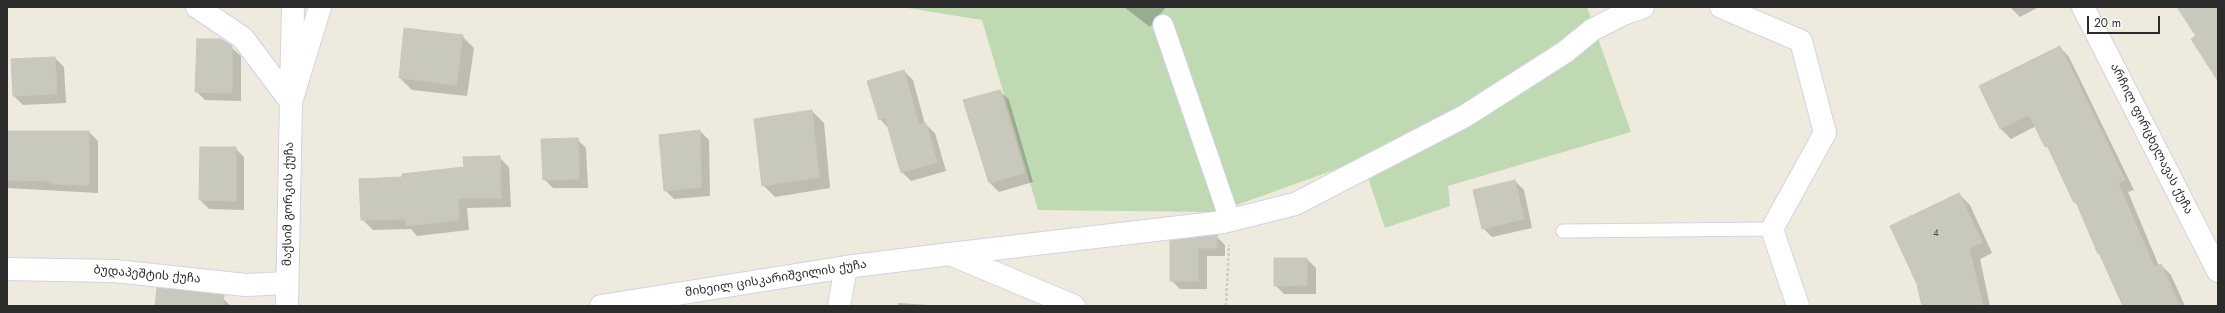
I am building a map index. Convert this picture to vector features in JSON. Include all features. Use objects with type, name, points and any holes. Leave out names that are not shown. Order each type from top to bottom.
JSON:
[{"type":"street","points":[[197,7],[243,38],[291,102]]},
{"type":"street","name":"მაქსიმ გორკის ქუჩა","points":[[287,306],[293,7]]},
{"type":"street","points":[[291,102],[320,7]]},
{"type":"street","name":"მიხეილ ცისკარიშვილის ქუჩა","points":[[602,306],[846,267],[1230,220],[1295,204],[1465,116],[1565,52],[1592,30],[1623,14],[1642,7]]},
{"type":"street","points":[[1721,7],[1801,41],[1825,133],[1772,229],[1798,306]]},
{"type":"street","name":"არჩილ ფირცხელავას ქუჩა","points":[[2083,7],[2218,271]]},
{"type":"street","points":[[1163,25],[1230,220]]},
{"type":"street","points":[[950,254],[1074,306]]},
{"type":"street","points":[[839,306],[846,267]]},
{"type":"street","name":"ბუდაპეშტის ქუჩა","points":[[7,269],[115,271],[246,285],[287,283]]},
{"type":"lane","points":[[1563,231],[1772,229]]},
{"type":"path","points":[[1226,306],[1230,220]]},
{"type":"green space","points":[[902,7],[1587,7],[1631,132],[1448,186],[1450,206],[1385,228],[1362,160],[1217,212],[1038,210],[982,20]]},
{"type":"building","points":[[2177,7],[2218,7],[2218,81],[2191,39],[2196,36]]},
{"type":"building","points":[[404,28],[463,35],[456,85],[399,78]]},
{"type":"building","points":[[197,39],[221,39],[232,46],[232,93],[195,92]]},
{"type":"building","points":[[2060,46],[2125,180],[2118,183],[2154,267],[2161,264],[2180,306],[2123,306],[2099,253],[2098,254],[2076,202],[2074,203],[2047,145],[2045,147],[2029,115],[2000,129],[1979,86]]},
{"type":"building","points":[[55,57],[57,94],[13,96],[11,59]]},
{"type":"building","points":[[904,70],[919,125],[926,123],[937,162],[901,173],[885,118],[879,120],[867,81]]},
{"type":"building","points":[[1000,90],[1025,173],[989,183],[963,100]]},
{"type":"building","points":[[812,110],[819,177],[762,186],[754,119]]},
{"type":"building","points":[[700,130],[701,187],[664,191],[659,135]]},
{"type":"building","points":[[7,131],[89,131],[89,185],[52,184],[52,181],[7,180]]},
{"type":"building","points":[[578,138],[579,179],[543,180],[541,139]]},
{"type":"building","points":[[200,147],[236,147],[236,201],[199,200]]},
{"type":"building","points":[[500,156],[501,198],[458,198],[459,220],[406,226],[406,219],[361,220],[359,179],[402,177],[402,174],[464,167],[463,157]]},
{"type":"building","points":[[1515,180],[1524,219],[1482,229],[1473,190]]},
{"type":"building","points":[[1959,193],[1982,242],[1969,248],[1983,306],[1922,306],[1917,284],[1890,226]]},
{"type":"building","points":[[1217,235],[1217,248],[1198,248],[1198,281],[1170,281],[1170,241]]},
{"type":"building","points":[[1274,258],[1307,258],[1307,285],[1274,286]]},
{"type":"building","points":[[157,288],[224,295],[223,306],[155,306]]}]
